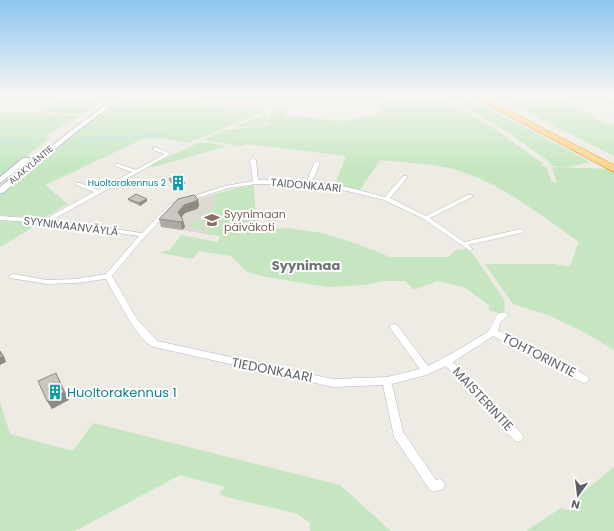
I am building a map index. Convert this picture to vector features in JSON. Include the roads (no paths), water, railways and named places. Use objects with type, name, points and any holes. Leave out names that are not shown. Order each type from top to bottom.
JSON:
[{"type":"highway","points":[[523,121],[614,169]]},
{"type":"highway","points":[[537,121],[614,160]]},
{"type":"main road","name":"ALAKYLÄNTIE","points":[[0,181],[76,121]]},
{"type":"main road","name":"ALAKYLÄNTIE","points":[[0,191],[58,143],[88,121]]},
{"type":"street","points":[[46,220],[169,154],[155,149]]},
{"type":"street","points":[[252,160],[256,182]]},
{"type":"street","points":[[309,183],[316,163]]},
{"type":"street","points":[[117,164],[136,172]]},
{"type":"street","points":[[386,199],[405,177]]},
{"type":"street","name":"TAIDONKAARI","points":[[143,235],[166,210],[176,203],[227,187],[256,182],[309,183],[347,189],[386,199],[426,218],[470,249]]},
{"type":"street","points":[[78,184],[98,192]]},
{"type":"street","points":[[426,218],[470,196]]},
{"type":"street","name":"SYYNIMAANVÄYLÄ","points":[[0,218],[46,220],[143,235]]},
{"type":"street","points":[[463,244],[521,231]]},
{"type":"street","points":[[13,276],[48,282],[76,281],[108,276],[143,235]]},
{"type":"street","name":"TIEDONKAARI","points":[[108,276],[133,318],[147,338],[154,344],[174,350],[333,383],[387,381],[426,371],[447,361],[493,332],[497,321],[504,315]]},
{"type":"street","points":[[394,327],[426,371]]},
{"type":"street","name":"TOHTORINTIE","points":[[493,332],[584,379]]},
{"type":"street","name":"MAISTERINTIE","points":[[447,361],[518,437]]},
{"type":"street","points":[[387,381],[398,434],[434,486],[439,485]]},
{"type":"waterway","points":[[78,140],[164,135]]},
{"type":"waterway","points":[[0,144],[29,142]]},
{"type":"place","name":"Huoltorakennus 2","points":[[178,183]]},
{"type":"place","name":"Syynimaan päiväkoti","points":[[212,220]]},
{"type":"place","name":"Huoltorakennus 1","points":[[55,392]]},
{"type":"district","name":"Syynimaa","points":[[306,265]]}]
